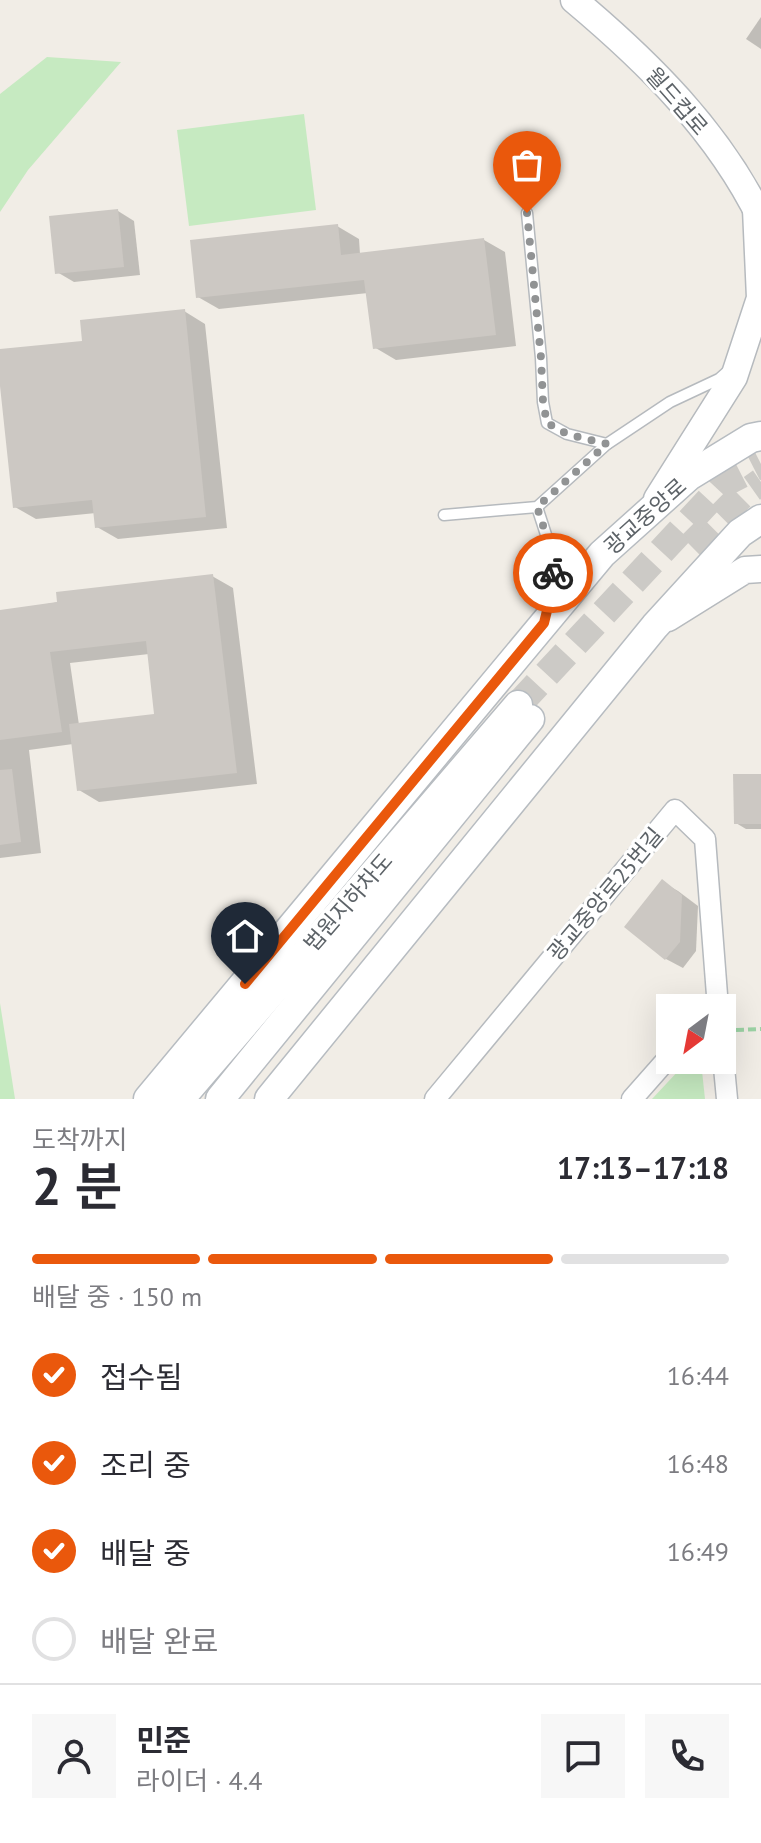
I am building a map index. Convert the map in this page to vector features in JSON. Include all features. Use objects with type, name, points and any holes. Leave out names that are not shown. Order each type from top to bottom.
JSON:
[{"type":"main road","name":"광교중앙로","points":[[148,1099],[602,554],[689,476],[751,438],[761,436]]},
{"type":"main road","points":[[269,1099],[655,626],[740,533],[761,519]]},
{"type":"main road","name":"법원지하차도","points":[[180,1099],[524,712],[220,1099]]},
{"type":"street","name":"월드컵로","points":[[574,0],[622,40],[672,91],[721,153],[759,214]]},
{"type":"street","points":[[650,511],[734,377],[760,298],[759,214]]},
{"type":"street","points":[[655,626],[745,570],[761,569]]},
{"type":"street","name":"광교중앙로25번길","points":[[435,1099],[675,810],[705,839],[715,994]]},
{"type":"street","points":[[632,1099],[656,1072]]},
{"type":"street","points":[[727,1074],[727,1099]]},
{"type":"lane","points":[[527,213],[547,423],[567,434],[607,444]]},
{"type":"lane","points":[[444,515],[537,507],[607,444],[670,402],[719,379],[738,363]]},
{"type":"lane","points":[[537,507],[551,550],[554,582],[544,623]]},
{"type":"path","points":[[736,1036],[761,1029]]},
{"type":"green space","points":[[47,57],[121,62],[28,170],[0,212],[0,94]]},
{"type":"green space","points":[[304,114],[316,210],[189,226],[177,130]]},
{"type":"green space","points":[[0,1003],[15,1099],[0,1099]]},
{"type":"green space","points":[[675,1074],[702,1074],[705,1099],[652,1099]]},
{"type":"building","points":[[118,209],[124,267],[55,274],[49,216]]},
{"type":"building","points":[[338,224],[341,255],[484,238],[496,335],[373,349],[364,280],[196,298],[190,240]]},
{"type":"building","points":[[185,309],[206,517],[95,528],[92,500],[13,508],[0,386],[0,349],[82,341],[80,320]]},
{"type":"building","points":[[213,574],[237,773],[77,791],[69,724],[154,714],[146,641],[50,652],[62,732],[0,740],[0,610],[57,602],[56,592]]},
{"type":"building","points":[[12,769],[21,842],[0,845],[0,770]]},
{"type":"building","points":[[733,774],[761,774],[761,824],[734,824]]},
{"type":"building","points":[[662,879],[682,895],[680,942],[665,960],[624,927]]},
{"type":"tunnel","points":[[518,705],[726,482],[761,464]]},
{"type":"tunnel","points":[[691,546],[741,496],[761,482]]},
{"type":"way so far","points":[[527,213],[547,423],[567,434],[607,444],[537,507],[551,550],[553,573]]},
{"type":"route","points":[[245,984],[544,623],[554,582],[553,573]]}]
